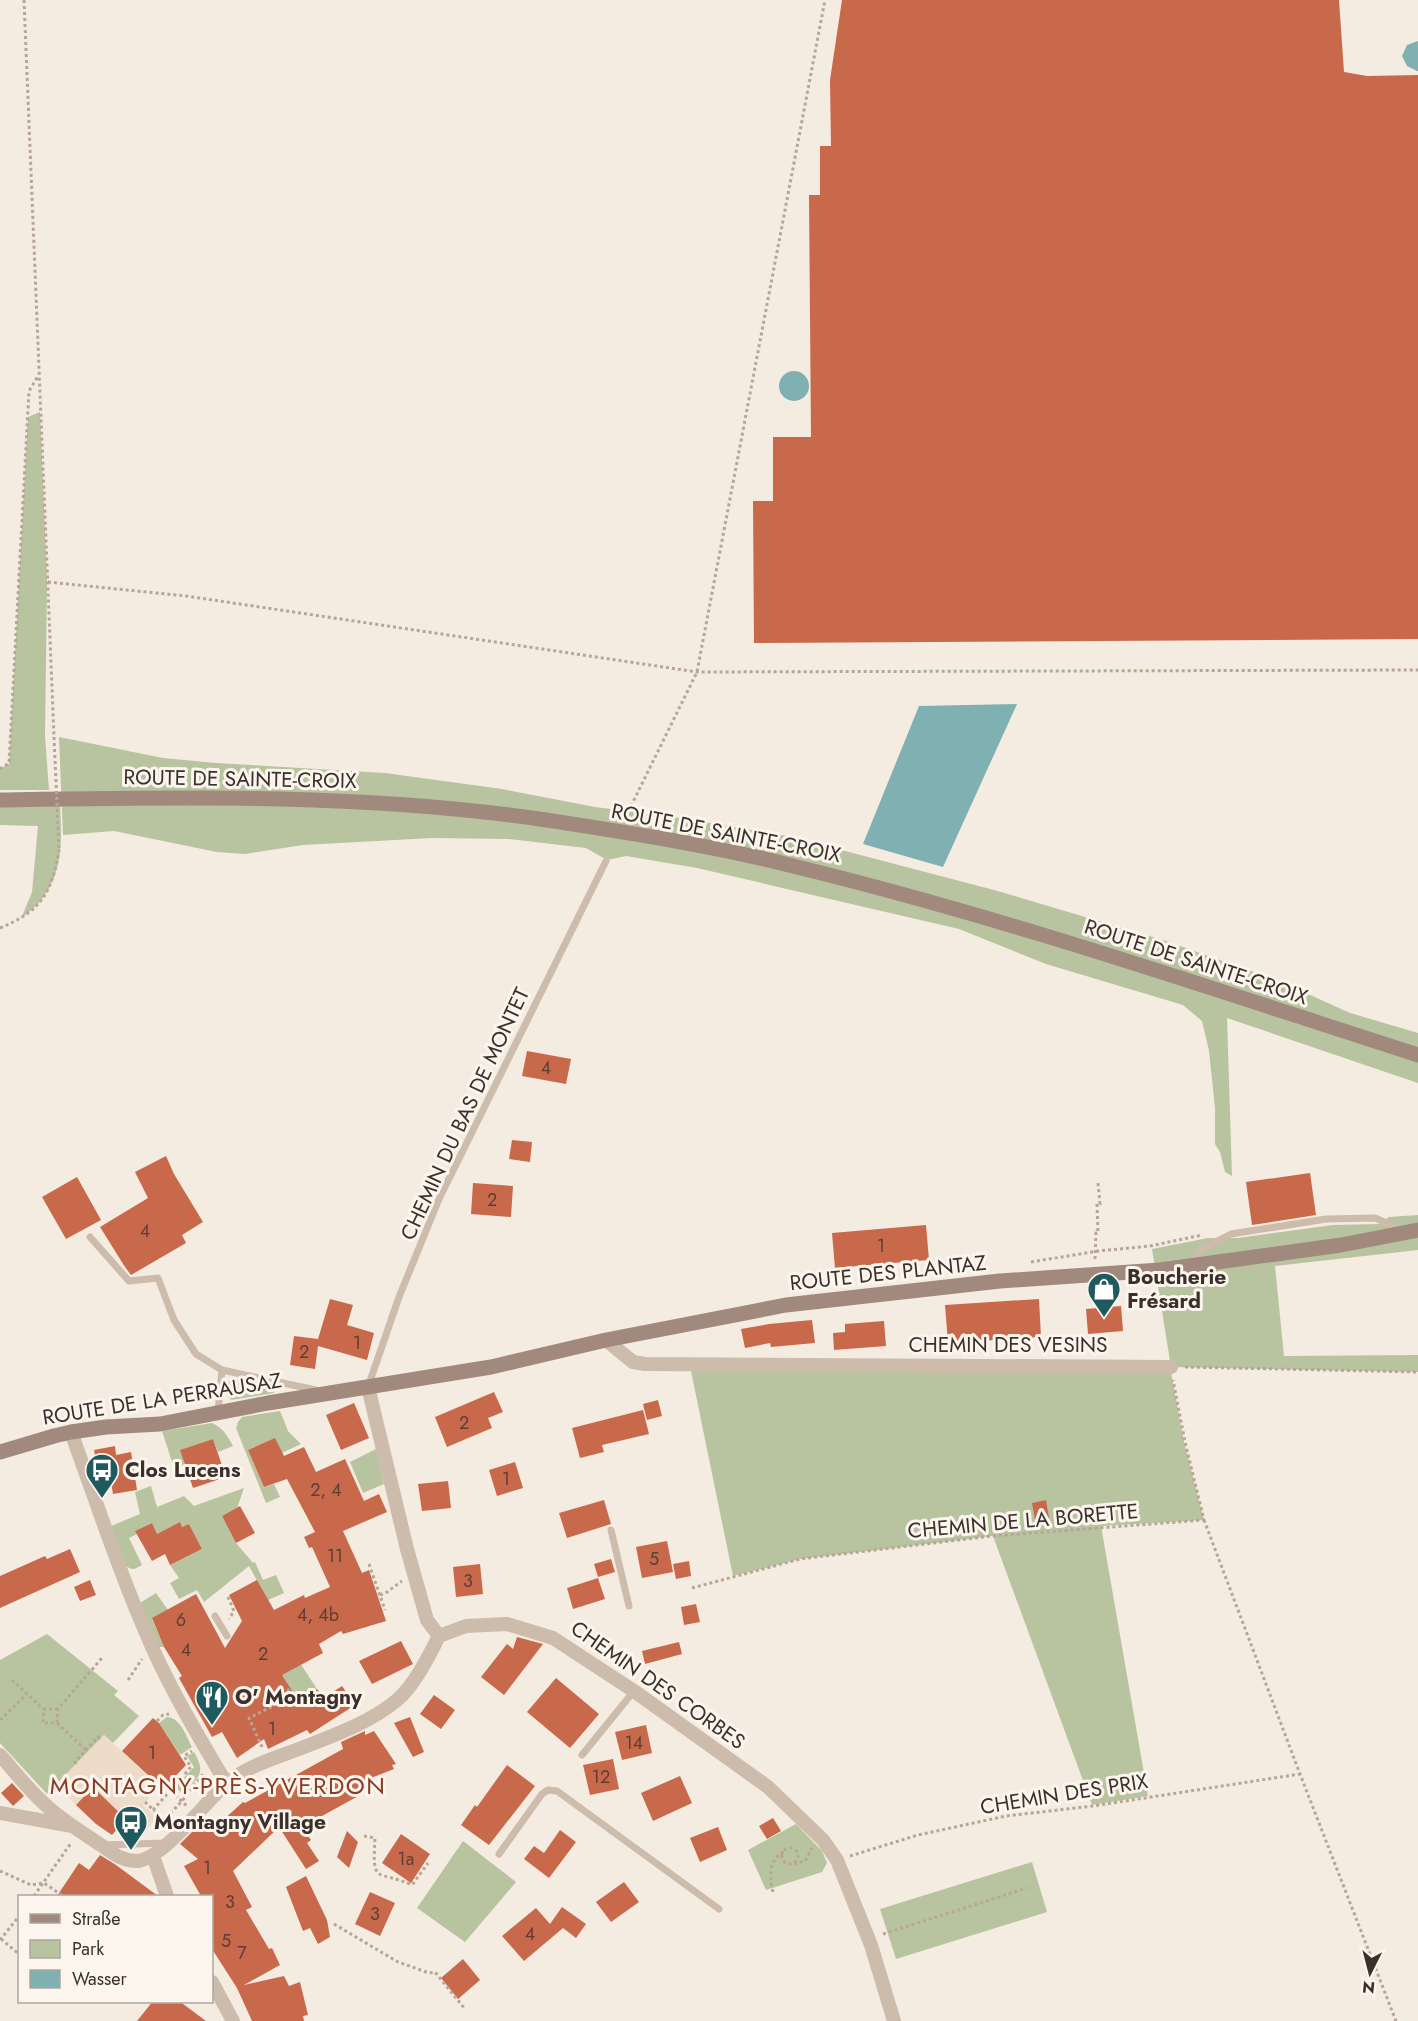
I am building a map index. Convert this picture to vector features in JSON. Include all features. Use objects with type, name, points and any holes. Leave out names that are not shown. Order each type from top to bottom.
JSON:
[{"type":"main road","name":"ROUTE DE SAINTE-CROIX","points":[[0,800],[193,796],[393,804],[544,820],[694,845],[857,882],[1009,924],[1418,1055]]},
{"type":"main road","name":"ROUTE DES PLANTAZ","points":[[368,1387],[491,1367],[606,1340],[786,1305],[1000,1281],[1160,1270],[1341,1245],[1413,1231]]},
{"type":"main road","name":"ROUTE DE LA PERRAUSAZ","points":[[0,1452],[71,1432],[106,1427],[160,1424],[368,1387]]},
{"type":"street","name":"CHEMIN DES VESINS","points":[[606,1340],[633,1362],[645,1364],[1171,1367]]},
{"type":"street","points":[[0,1755],[48,1808],[122,1859],[138,1861],[153,1856],[226,1784],[267,1760],[299,1749],[370,1718],[398,1700],[423,1666],[439,1636],[427,1620],[368,1387]]},
{"type":"street","points":[[71,1432],[126,1584],[151,1645],[226,1784]]},
{"type":"street","name":"CHEMIN DES CORBES","points":[[439,1636],[466,1626],[507,1624],[554,1638],[634,1691],[768,1788],[823,1840],[837,1860],[868,1938],[894,2021]]},
{"type":"street","points":[[0,1813],[77,1829]]},
{"type":"street","points":[[153,1856],[167,1895]]},
{"type":"street","points":[[213,1984],[230,2020]]},
{"type":"lane","name":"CHEMIN DU BAS DE MONTET","points":[[368,1387],[399,1298],[439,1199],[606,861]]},
{"type":"lane","points":[[1189,1266],[1203,1249],[1231,1234],[1326,1219],[1376,1218],[1413,1231]]},
{"type":"lane","points":[[90,1237],[129,1281],[158,1278],[174,1320],[196,1354],[222,1370],[330,1394]]},
{"type":"lane","points":[[218,1412],[222,1370]]},
{"type":"lane","points":[[611,1530],[629,1606]]},
{"type":"lane","points":[[215,1616],[227,1636]]},
{"type":"lane","points":[[582,1755],[634,1691]]},
{"type":"lane","points":[[499,1854],[542,1794],[548,1790],[557,1791],[719,1909]]},
{"type":"lane","points":[[101,1845],[172,1838]]},
{"type":"path","points":[[0,928],[21,919],[44,898],[55,876],[59,850],[24,0]]},
{"type":"path","points":[[631,806],[697,672],[825,0]]},
{"type":"path","points":[[0,769],[9,764],[29,391],[39,374]]},
{"type":"path","points":[[48,582],[186,596],[697,672],[1418,670]]},
{"type":"path","points":[[1093,1267],[1096,1251],[1097,1204],[1100,1204],[1098,1183]]},
{"type":"path","points":[[1029,1262],[1096,1251],[1150,1246],[1202,1235],[1231,1234]]},
{"type":"path","points":[[1396,2021],[1204,1520],[1185,1442],[1171,1367],[1418,1372]]},
{"type":"path","name":"CHEMIN DE LA BORETTE","points":[[692,1588],[800,1559],[992,1536],[1204,1520]]},
{"type":"path","points":[[369,1564],[385,1611]]},
{"type":"path","points":[[380,1595],[415,1576]]},
{"type":"path","points":[[221,1625],[232,1617],[234,1611],[228,1597]]},
{"type":"path","points":[[128,1680],[151,1645]]},
{"type":"path","points":[[57,1723],[58,1709],[102,1658]]},
{"type":"path","points":[[12,1680],[44,1709],[58,1709]]},
{"type":"path","points":[[267,1760],[249,1718],[290,1689]]},
{"type":"path","points":[[0,1720],[27,1694]]},
{"type":"path","points":[[44,1709],[43,1723],[57,1723],[86,1750]]},
{"type":"path","points":[[157,1721],[163,1715],[171,1714]]},
{"type":"path","points":[[76,1764],[75,1762],[98,1737],[100,1739]]},
{"type":"path","points":[[153,1810],[191,1767],[184,1756],[203,1743]]},
{"type":"path","points":[[165,1821],[204,1774],[204,1765]]},
{"type":"path","name":"CHEMIN DES PRIX","points":[[837,1860],[918,1835],[1006,1816],[1093,1806],[1300,1774]]},
{"type":"path","points":[[162,1783],[197,1815]]},
{"type":"path","points":[[146,1802],[165,1821],[172,1838]]},
{"type":"path","points":[[35,1895],[77,1829]]},
{"type":"path","points":[[786,1850],[782,1854],[783,1860],[787,1863],[805,1861],[810,1855],[815,1832]]},
{"type":"path","points":[[364,1836],[375,1838],[374,1863],[376,1872],[381,1877],[402,1880],[412,1885],[428,1863]]},
{"type":"path","points":[[773,1892],[770,1881],[773,1862],[778,1854],[790,1848],[797,1852],[798,1859],[792,1864]]},
{"type":"path","points":[[0,1871],[31,1885],[44,1883],[62,1895]]},
{"type":"path","points":[[868,1938],[1027,1888]]},
{"type":"path","points":[[18,1918],[1,1939],[18,1953]]},
{"type":"path","points":[[334,1924],[399,1962],[429,1973],[435,1972],[465,2009]]},
{"type":"green space","points":[[40,412],[47,582],[45,736],[49,790],[0,790],[0,769],[9,764],[28,417]]},
{"type":"green space","points":[[59,737],[163,758],[385,773],[502,789],[595,807],[674,817],[788,836],[994,890],[1163,940],[1277,980],[1350,1013],[1418,1033],[1418,1083],[1227,1018],[1232,1176],[1225,1172],[1220,1152],[1215,1144],[1215,1108],[1209,1051],[1202,1021],[1183,1005],[1046,964],[959,929],[697,868],[626,856],[607,860],[586,848],[509,839],[432,838],[303,845],[244,854],[217,852],[114,831],[63,835]]},
{"type":"green space","points":[[0,801],[60,801],[60,850],[56,873],[42,899],[21,919],[32,892],[38,826],[0,825]]},
{"type":"green space","points":[[1418,1215],[1418,1250],[1275,1266],[1284,1356],[1418,1355],[1418,1372],[1171,1367],[1152,1249],[1208,1238],[1238,1238],[1333,1225],[1379,1224],[1389,1217]]},
{"type":"green space","points":[[690,1366],[1170,1367],[1184,1442],[1204,1520],[1101,1526],[1148,1796],[1092,1805],[993,1536],[800,1559],[733,1576]]},
{"type":"green space","points":[[241,1378],[275,1385],[274,1393],[231,1400],[227,1393],[228,1383],[230,1380]]},
{"type":"green space","points":[[280,1411],[288,1431],[301,1444],[282,1453],[274,1439],[248,1450],[264,1487],[274,1484],[280,1497],[266,1503],[236,1428],[242,1417]]},
{"type":"green space","points":[[212,1423],[224,1432],[233,1446],[218,1452],[213,1439],[181,1450],[185,1465],[174,1468],[162,1431]]},
{"type":"green space","points":[[376,1449],[384,1484],[363,1493],[350,1462]]},
{"type":"green space","points":[[151,1486],[157,1507],[184,1496],[194,1506],[244,1488],[237,1508],[222,1516],[236,1543],[253,1563],[255,1562],[263,1580],[276,1575],[284,1593],[268,1600],[249,1566],[204,1602],[197,1590],[179,1599],[170,1583],[179,1578],[170,1565],[202,1549],[189,1524],[182,1527],[179,1523],[157,1534],[151,1523],[136,1531],[137,1534],[129,1538],[142,1565],[134,1569],[126,1566],[111,1526],[140,1514],[135,1492]]},
{"type":"green space","points":[[156,1593],[168,1610],[152,1619],[164,1647],[159,1647],[140,1603]]},
{"type":"green space","points":[[47,1634],[118,1691],[114,1695],[139,1716],[113,1743],[104,1735],[47,1794],[0,1743],[0,1660]]},
{"type":"green space","points":[[289,1646],[317,1689],[290,1706],[291,1690],[283,1676],[277,1680]]},
{"type":"green space","points":[[167,1717],[179,1724],[192,1747],[180,1755],[159,1723]]},
{"type":"green space","points":[[194,1752],[200,1765],[199,1775],[183,1794],[175,1787],[194,1767],[187,1756]]},
{"type":"green space","points":[[796,1824],[822,1851],[827,1863],[822,1872],[766,1890],[748,1850]]},
{"type":"green space","points":[[463,1841],[516,1882],[465,1942],[417,1908]]},
{"type":"green space","points":[[1032,1862],[1047,1912],[896,1959],[880,1909]]},
{"type":"shaded area","points":[[104,1735],[160,1786],[143,1805],[157,1818],[143,1833],[93,1787],[76,1805],[56,1785]]},
{"type":"water","points":[[1418,41],[1417,71],[1407,66],[1402,56],[1407,45]]},
{"type":"water","points":[[794,371],[804,376],[809,386],[804,396],[794,401],[784,396],[779,386],[784,376]]},
{"type":"water","points":[[1017,704],[943,867],[863,844],[919,706]]},
{"type":"building","points":[[842,0],[1339,0],[1344,72],[1367,76],[1418,75],[1418,639],[754,643],[753,501],[773,501],[773,437],[811,437],[809,195],[820,195],[820,146],[831,146],[830,80]]},
{"type":"building","points":[[527,1051],[571,1059],[566,1084],[522,1076]]},
{"type":"building","points":[[512,1140],[532,1142],[530,1162],[509,1159]]},
{"type":"building","points":[[166,1156],[174,1174],[203,1222],[182,1235],[186,1243],[131,1275],[100,1227],[148,1198],[135,1172]]},
{"type":"building","points":[[1310,1173],[1316,1215],[1252,1225],[1246,1182]]},
{"type":"building","points":[[77,1177],[101,1220],[66,1239],[42,1197]]},
{"type":"building","points":[[473,1183],[513,1186],[511,1217],[471,1214]]},
{"type":"building","points":[[926,1225],[929,1260],[893,1263],[895,1281],[881,1282],[880,1264],[835,1268],[832,1233]]},
{"type":"building","points":[[330,1299],[353,1305],[347,1325],[374,1333],[367,1360],[318,1346],[315,1369],[290,1365],[294,1336],[318,1339]]},
{"type":"building","points":[[1039,1299],[1041,1337],[948,1343],[945,1305]]},
{"type":"building","points":[[1121,1306],[1123,1331],[1088,1334],[1086,1309]]},
{"type":"building","points":[[812,1320],[815,1343],[771,1347],[770,1343],[745,1348],[741,1329]]},
{"type":"building","points":[[884,1321],[886,1346],[834,1350],[833,1333],[845,1332],[845,1324]]},
{"type":"building","points":[[494,1392],[503,1412],[488,1418],[492,1428],[447,1447],[435,1417]]},
{"type":"building","points":[[658,1400],[662,1416],[647,1420],[643,1404]]},
{"type":"building","points":[[354,1403],[369,1438],[341,1450],[326,1415]]},
{"type":"building","points":[[643,1410],[649,1434],[602,1445],[604,1452],[580,1458],[572,1428]]},
{"type":"building","points":[[275,1438],[284,1456],[304,1447],[316,1472],[345,1459],[364,1501],[379,1494],[387,1512],[343,1531],[362,1573],[369,1570],[386,1621],[343,1634],[341,1631],[319,1644],[323,1653],[282,1675],[298,1700],[317,1689],[324,1698],[342,1686],[355,1705],[310,1734],[307,1730],[268,1749],[264,1739],[237,1758],[222,1732],[212,1737],[179,1678],[182,1676],[164,1647],[152,1618],[196,1594],[225,1648],[242,1621],[229,1595],[257,1580],[274,1610],[304,1595],[305,1598],[330,1587],[312,1547],[309,1548],[304,1537],[315,1532],[287,1479],[264,1487],[248,1450]]},
{"type":"building","points":[[213,1439],[226,1477],[193,1488],[180,1450]]},
{"type":"building","points":[[115,1446],[116,1455],[131,1452],[137,1490],[113,1494],[109,1471],[98,1473],[94,1450]]},
{"type":"building","points":[[515,1462],[523,1488],[497,1496],[489,1470]]},
{"type":"building","points":[[448,1481],[451,1508],[422,1511],[418,1484]]},
{"type":"building","points":[[604,1500],[611,1524],[567,1538],[559,1513]]},
{"type":"building","points":[[1046,1500],[1049,1518],[1035,1520],[1032,1503]]},
{"type":"building","points":[[240,1506],[255,1533],[236,1543],[222,1516]]},
{"type":"building","points":[[180,1522],[182,1527],[189,1524],[202,1549],[170,1565],[165,1554],[152,1561],[135,1531],[152,1523],[157,1534]]},
{"type":"building","points":[[667,1541],[673,1572],[642,1578],[636,1547]]},
{"type":"building","points":[[70,1549],[80,1572],[0,1608],[0,1576],[45,1556],[47,1559]]},
{"type":"building","points":[[611,1559],[615,1572],[598,1577],[594,1564]]},
{"type":"building","points":[[689,1561],[691,1576],[676,1579],[673,1564]]},
{"type":"building","points":[[480,1564],[483,1594],[456,1597],[453,1567]]},
{"type":"building","points":[[598,1578],[605,1599],[573,1609],[567,1588]]},
{"type":"building","points":[[90,1580],[96,1595],[80,1601],[74,1587]]},
{"type":"building","points":[[696,1604],[700,1622],[684,1625],[681,1607]]},
{"type":"building","points":[[517,1637],[543,1644],[504,1695],[481,1677],[507,1644],[513,1649]]},
{"type":"building","points":[[401,1641],[413,1664],[372,1684],[359,1661]]},
{"type":"building","points":[[679,1642],[682,1654],[645,1664],[642,1651]]},
{"type":"building","points":[[556,1678],[599,1714],[570,1748],[527,1712]]},
{"type":"building","points":[[434,1695],[455,1710],[441,1729],[420,1714]]},
{"type":"building","points":[[410,1717],[424,1752],[413,1757],[394,1723]]},
{"type":"building","points":[[153,1718],[159,1723],[186,1765],[168,1784],[165,1780],[160,1786],[122,1751]]},
{"type":"building","points":[[646,1725],[652,1753],[622,1760],[615,1732]]},
{"type":"building","points":[[365,1731],[365,1735],[374,1731],[396,1764],[392,1765],[394,1769],[358,1783],[362,1794],[302,1827],[311,1840],[307,1843],[319,1861],[306,1869],[279,1827],[233,1871],[252,1907],[246,1910],[269,1949],[272,1948],[280,1965],[244,1985],[284,1976],[289,1986],[300,1982],[308,2015],[303,2016],[304,2021],[252,2021],[237,1988],[213,1951],[213,1895],[200,1895],[184,1866],[198,1859],[180,1844],[203,1821],[212,1830],[243,1802],[245,1803],[343,1749],[341,1742]]},
{"type":"building","points":[[613,1759],[619,1789],[590,1795],[583,1765]]},
{"type":"building","points":[[507,1765],[535,1786],[489,1845],[461,1825]]},
{"type":"building","points":[[680,1776],[692,1803],[653,1821],[641,1793]]},
{"type":"building","points":[[12,1783],[24,1796],[13,1806],[1,1793]]},
{"type":"building","points":[[93,1787],[126,1819],[112,1835],[76,1805]]},
{"type":"building","points":[[773,1818],[781,1831],[767,1839],[759,1826]]},
{"type":"building","points":[[718,1827],[727,1850],[700,1862],[690,1838]]},
{"type":"building","points":[[560,1830],[576,1842],[549,1878],[524,1859],[534,1846],[544,1853]]},
{"type":"building","points":[[347,1831],[358,1842],[349,1868],[337,1857]]},
{"type":"building","points":[[401,1834],[430,1854],[411,1883],[382,1863]]},
{"type":"building","points":[[100,1855],[157,1895],[58,1895],[79,1863],[89,1870]]},
{"type":"building","points":[[306,1876],[327,1920],[330,1937],[318,1944],[310,1928],[303,1931],[286,1887]]},
{"type":"building","points":[[624,1882],[639,1902],[611,1922],[596,1902]]},
{"type":"building","points":[[370,1892],[395,1903],[380,1936],[355,1924]]},
{"type":"building","points":[[562,1907],[586,1924],[576,1938],[563,1928],[524,1961],[502,1936],[536,1908],[550,1924]]},
{"type":"building","points":[[463,1959],[480,1980],[458,1999],[441,1978]]},
{"type":"building","points":[[151,2003],[182,2003],[206,2021],[137,2021]]},
{"type":"place","name":"Boucherie Frésard","points":[[1104,1318]]},
{"type":"place","name":"Clos Lucens","points":[[102,1499]]},
{"type":"place","name":"O' Montagny","points":[[212,1726]]},
{"type":"place","name":"Montagny Village","points":[[131,1851]]},
{"type":"district","name":"MONTAGNY-PRÈS-YVERDON","points":[[218,1785]]}]
